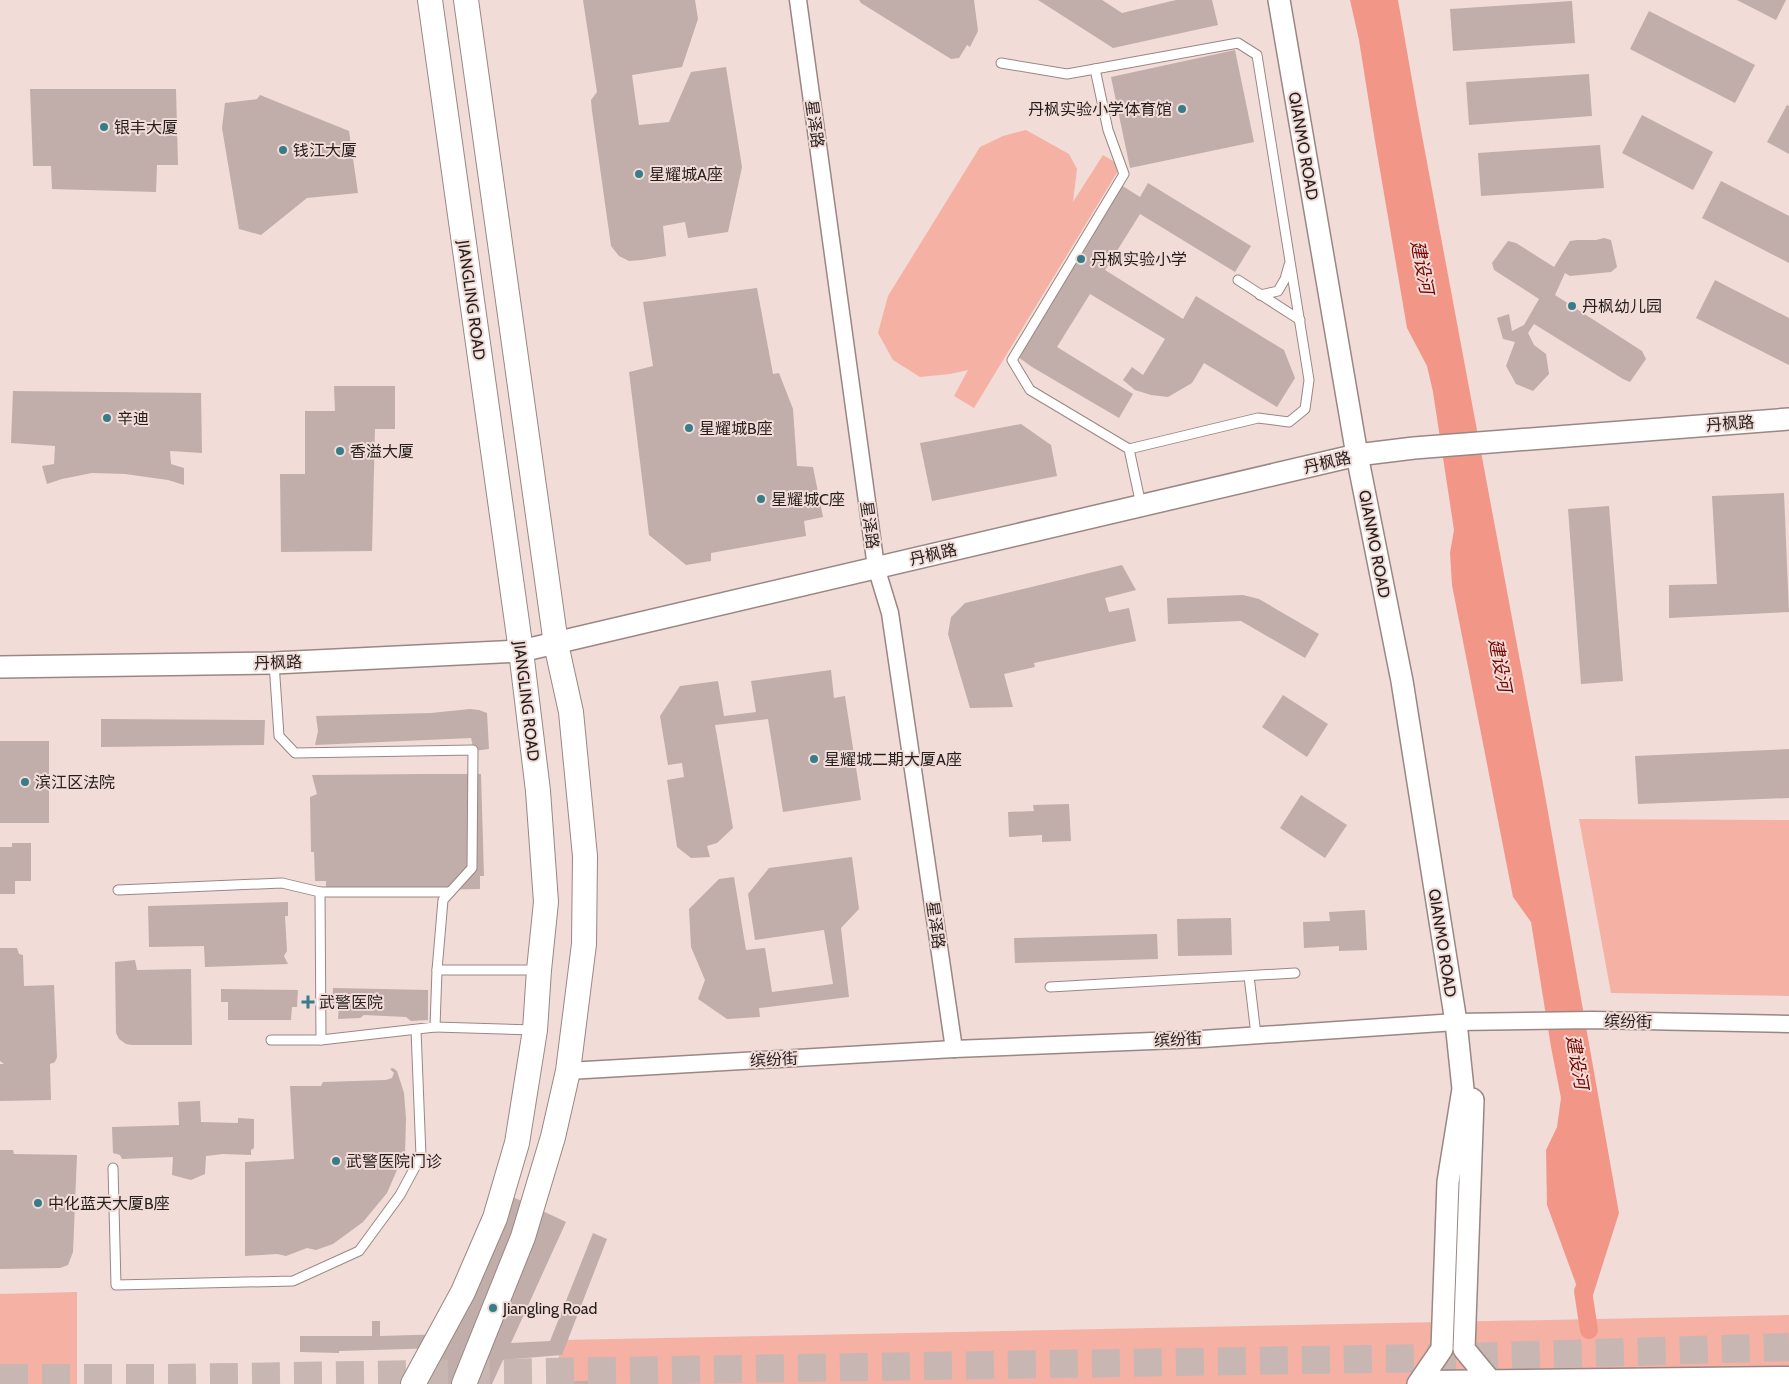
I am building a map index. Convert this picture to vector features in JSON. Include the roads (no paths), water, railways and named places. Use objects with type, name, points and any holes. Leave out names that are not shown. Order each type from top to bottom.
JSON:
[{"type":"main road","name":"JIANGLING ROAD","points":[[413,1384],[463,1292],[495,1218],[517,1142],[535,1030],[546,902],[538,791],[521,651],[430,0]]},
{"type":"main road","points":[[464,1384],[523,1237],[553,1137],[568,1071],[584,944],[584,856],[571,712],[556,644],[466,0]]},
{"type":"main road","points":[[1425,1384],[1789,1380]]},
{"type":"street","name":"星泽路","points":[[798,0],[876,568],[890,613],[954,1049]]},
{"type":"street","name":"QIANMO ROAD","points":[[1279,0],[1358,455],[1402,681],[1456,1022],[1463,1090],[1448,1182],[1442,1349],[1418,1384]]},
{"type":"street","name":"丹枫路","points":[[0,667],[274,663],[521,651],[1358,455],[1414,448],[1789,418]]},
{"type":"street","name":"缤纷街","points":[[568,1071],[954,1049],[1202,1039],[1456,1022],[1592,1020],[1789,1024]]},
{"type":"street","name":"QIANMO ROAD","points":[[1463,1090],[1473,1100],[1464,1349],[1492,1383]]},
{"type":"lane","points":[[1001,63],[1067,74],[1238,43],[1257,55],[1309,380],[1305,409],[1289,422],[1258,418],[1129,449],[1030,390],[1012,360],[1124,174],[1108,130],[1095,69]]},
{"type":"lane","points":[[1260,295],[1278,291],[1285,279],[1290,262]]},
{"type":"lane","points":[[1238,280],[1300,320]]},
{"type":"lane","points":[[1129,449],[1141,505]]},
{"type":"lane","points":[[274,663],[280,736],[295,753],[473,750],[472,868],[443,900],[437,970],[435,1027]]},
{"type":"lane","points":[[118,890],[282,883],[320,892],[450,892]]},
{"type":"lane","points":[[320,892],[321,1040]]},
{"type":"lane","points":[[437,970],[539,970]]},
{"type":"lane","points":[[1050,987],[1296,974]]},
{"type":"lane","points":[[1249,976],[1256,1035]]},
{"type":"lane","points":[[271,1040],[321,1040],[435,1027],[535,1030]]},
{"type":"lane","points":[[113,1168],[116,1285],[293,1281],[351,1255],[359,1251],[400,1195],[421,1156],[416,1030]]},
{"type":"water","points":[[1350,0],[1398,0],[1543,784],[1619,1213],[1587,1314],[1547,1205],[1546,1150],[1557,1127],[1561,1098],[1531,922],[1513,897],[1452,585],[1450,553],[1454,530],[1433,392],[1427,366],[1407,328],[1359,40]]},
{"type":"waterway","name":"建设河","points":[[1583,1291],[1589,1330]]},
{"type":"tunnel","points":[[0,1378],[169,1378],[1433,1358],[1789,1347]]},
{"type":"place","name":"丹枫实验小学体育馆","points":[[1182,109]]},
{"type":"place","name":"银丰大厦","points":[[104,127]]},
{"type":"place","name":"钱江大厦","points":[[283,150]]},
{"type":"place","name":"星耀城A座","points":[[639,174]]},
{"type":"place","name":"丹枫实验小学","points":[[1081,259]]},
{"type":"place","name":"丹枫幼儿园","points":[[1572,306]]},
{"type":"place","name":"辛迪","points":[[107,418]]},
{"type":"place","name":"星耀城B座","points":[[689,428]]},
{"type":"place","name":"香溢大厦","points":[[340,451]]},
{"type":"place","name":"星耀城C座","points":[[761,499]]},
{"type":"place","name":"星耀城二期大厦A座","points":[[814,759]]},
{"type":"place","name":"滨江区法院","points":[[25,782]]},
{"type":"place","name":"武警医院","points":[[308,1002]]},
{"type":"place","name":"武警医院门诊","points":[[336,1161]]},
{"type":"place","name":"中化蓝天大厦B座","points":[[38,1203]]},
{"type":"place","name":"Jiangling Road","points":[[493,1308]]}]
